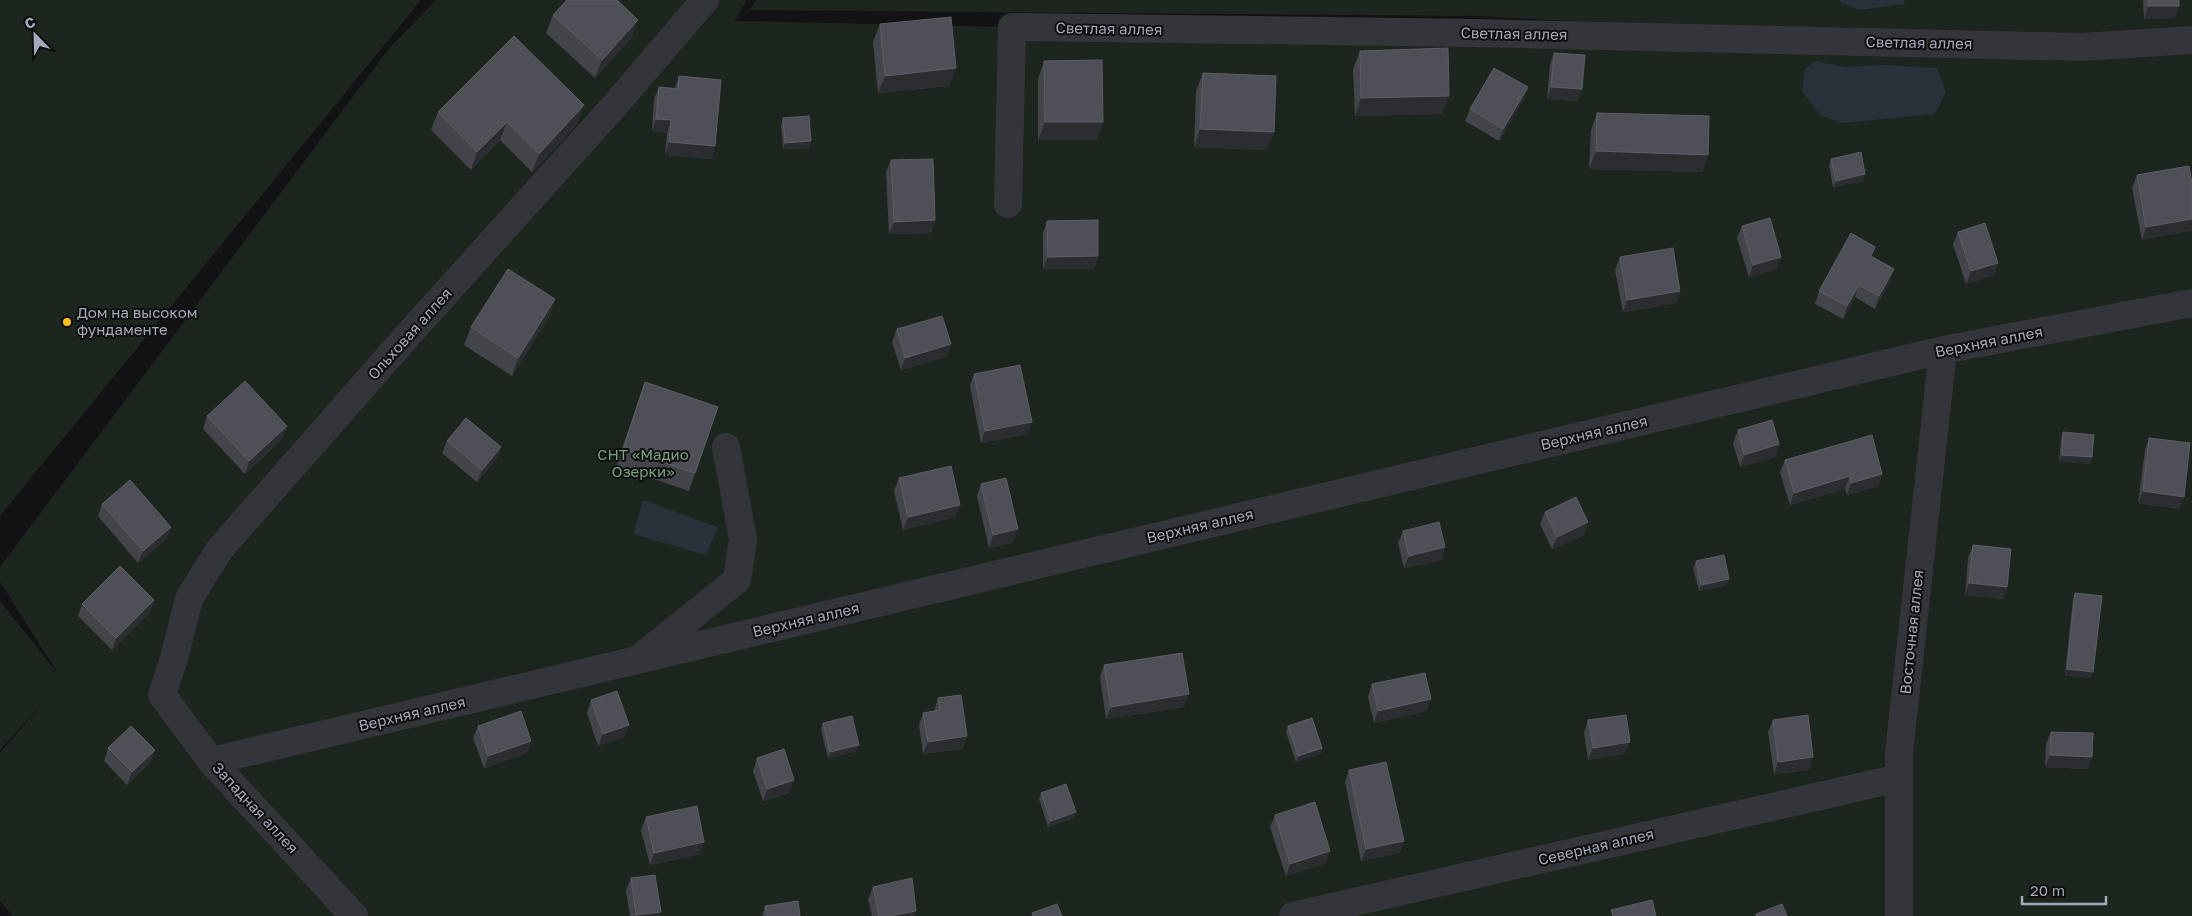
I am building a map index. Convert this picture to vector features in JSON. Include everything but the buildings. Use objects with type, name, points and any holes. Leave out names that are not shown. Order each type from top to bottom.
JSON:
[{"type":"street","name":"Ольховая аллея","points":[[162,696],[189,599],[219,550],[408,335],[616,104],[705,0]]},
{"type":"street","name":"Светлая аллея","points":[[1008,204],[1012,28],[1475,33],[2082,47],[2192,40]]},
{"type":"street","name":"Верхняя аллея","points":[[211,761],[1943,350],[2192,303]]},
{"type":"street","name":"Восточная аллея","points":[[1900,916],[1900,743],[1943,350]]},
{"type":"street","points":[[637,660],[737,580],[743,540],[726,447]]},
{"type":"street","name":"Западная аллея","points":[[162,696],[211,761],[354,916]]},
{"type":"street","name":"Северная аллея","points":[[1293,916],[1899,778]]},
{"type":"green space","points":[[0,0],[421,0],[0,516]]},
{"type":"green space","name":"СНТ «Мадио Озерки»","points":[[436,0],[747,0],[735,21],[2066,50],[1480,16],[750,10],[756,0],[2192,0],[2192,916],[13,916],[0,901],[0,753],[41,705],[0,750],[0,601],[59,675],[0,582],[0,567],[391,46]]},
{"type":"shaded area","points":[[1840,0],[1905,0],[1904,4],[1859,10],[1842,3]]},
{"type":"shaded area","points":[[1815,61],[1845,67],[1882,65],[1937,68],[1946,92],[1935,114],[1843,123],[1820,115],[1802,91],[1805,69]]},
{"type":"shaded area","points":[[643,500],[718,527],[706,555],[633,534]]},
{"type":"place","name":"Дом на высоком фундаменте","points":[[67,322]]}]
